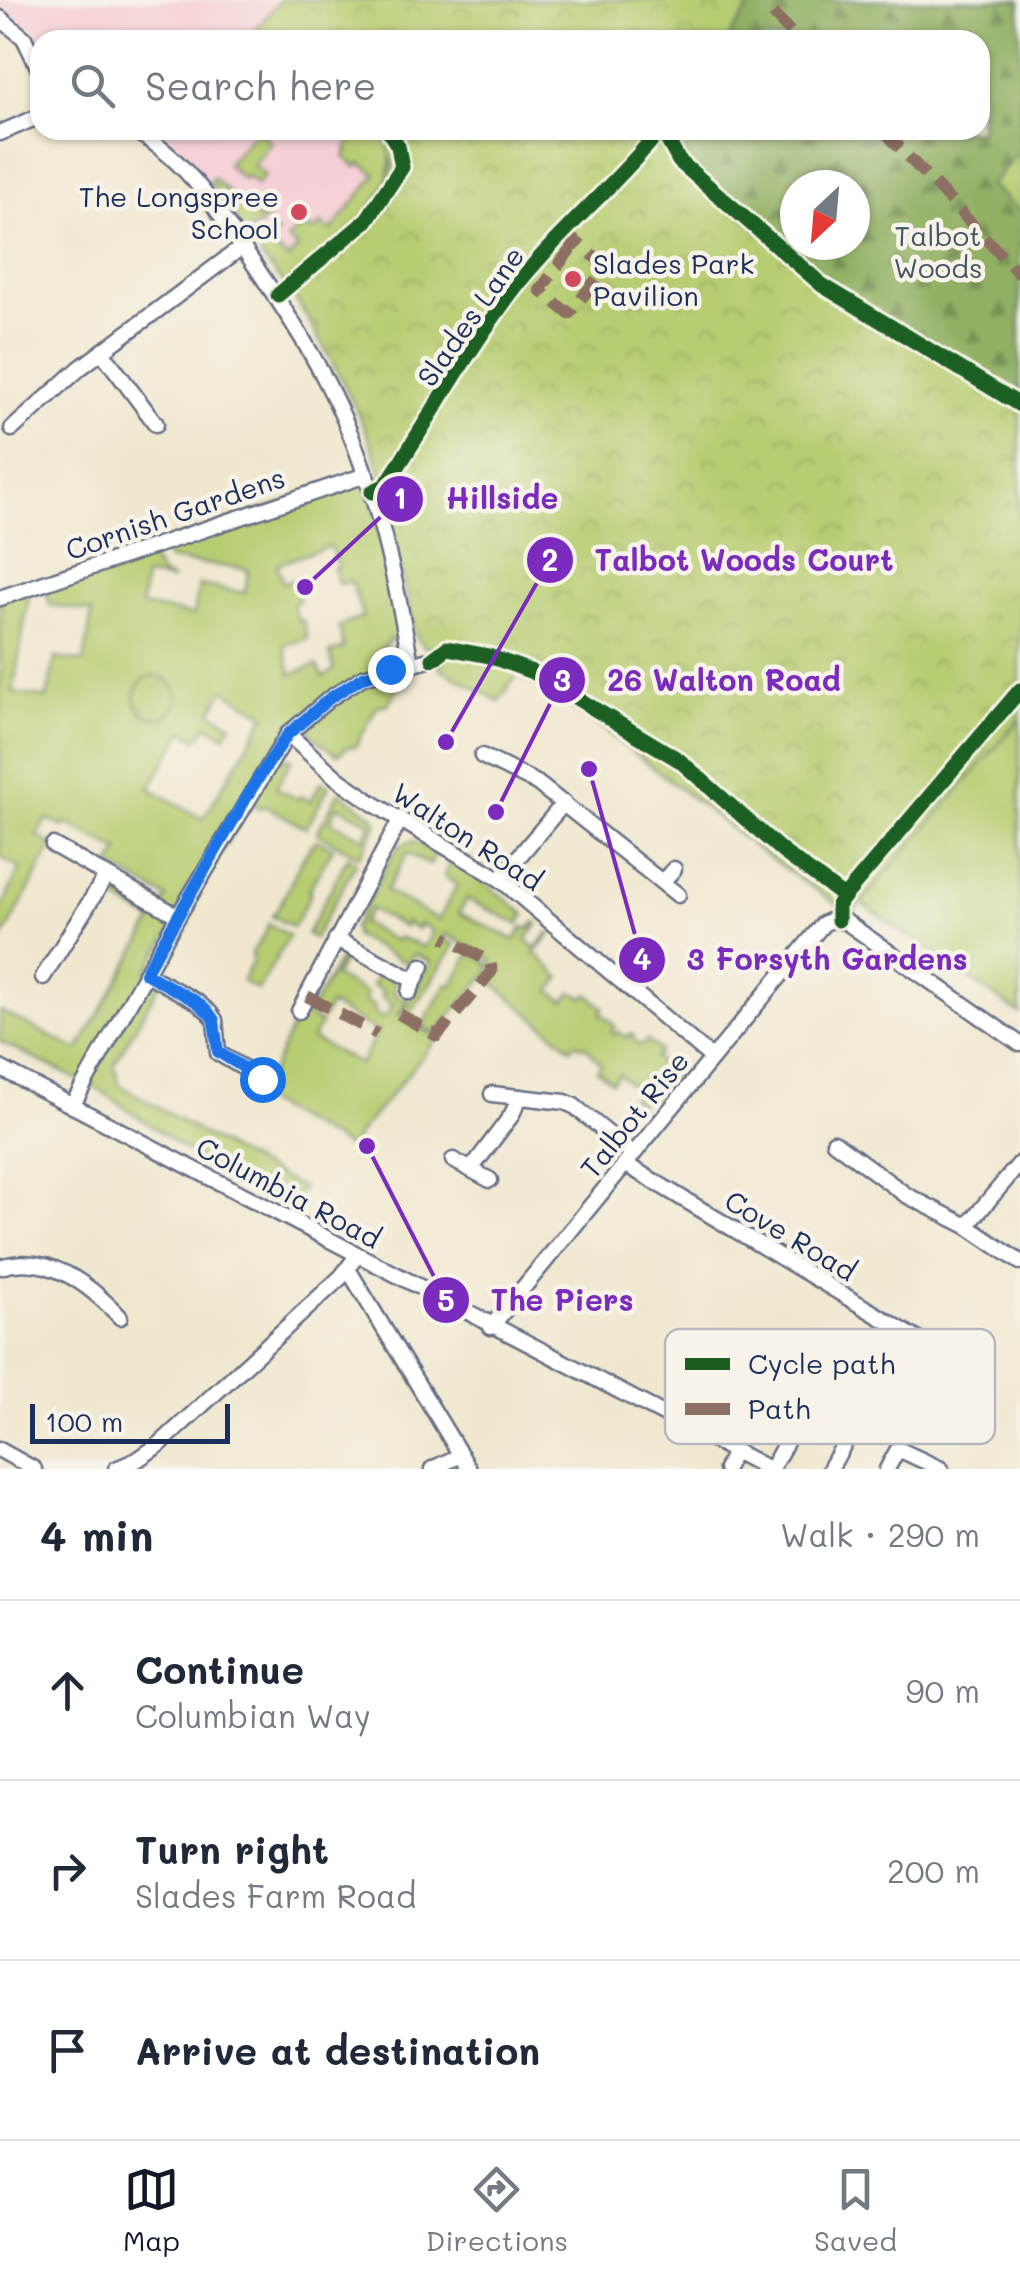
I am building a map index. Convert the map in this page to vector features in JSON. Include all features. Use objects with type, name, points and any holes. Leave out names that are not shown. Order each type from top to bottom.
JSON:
[{"type":"street","points":[[0,18],[24,38],[30,50]]},
{"type":"street","points":[[0,134],[30,120]]},
{"type":"street","points":[[147,140],[162,150],[223,216],[278,295],[330,388],[366,475],[396,582],[411,664]]},
{"type":"street","points":[[12,429],[43,398],[242,246]]},
{"type":"street","points":[[102,352],[156,424]]},
{"type":"street","name":"Cornish Gardens","points":[[0,598],[366,475]]},
{"type":"street","points":[[72,1106],[178,916],[288,734],[330,698],[363,677],[432,660]]},
{"type":"street","name":"Walton Road","points":[[288,734],[338,778],[500,879],[712,1058]]},
{"type":"street","points":[[482,756],[537,783],[678,895]]},
{"type":"street","points":[[500,879],[564,803]]},
{"type":"street","points":[[298,1010],[400,820]]},
{"type":"street","points":[[53,844],[178,916]]},
{"type":"street","points":[[662,882],[674,869]]},
{"type":"street","points":[[43,977],[106,876]]},
{"type":"street","name":"Talbot Rise","points":[[491,1327],[816,932],[831,920],[846,922],[1020,1044]]},
{"type":"street","points":[[336,940],[412,986],[422,966]]},
{"type":"street","points":[[145,973],[197,1002],[210,1014],[218,1052]]},
{"type":"street","points":[[204,1064],[218,1052]]},
{"type":"street","points":[[218,1052],[262,1079]]},
{"type":"street","name":"Columbia Road","points":[[0,1068],[665,1416]]},
{"type":"street","name":"Cove Road","points":[[492,1094],[574,1106],[629,1159],[902,1329]]},
{"type":"street","points":[[471,1170],[511,1116],[520,1097]]},
{"type":"street","points":[[834,1142],[906,1195],[966,1226],[1020,1262]]},
{"type":"street","points":[[453,1160],[490,1180]]},
{"type":"street","points":[[966,1226],[1020,1163]]},
{"type":"street","points":[[116,1469],[138,1460],[160,1444],[348,1270],[357,1256]]},
{"type":"street","points":[[0,1267],[31,1262],[56,1269],[90,1289],[120,1318]]},
{"type":"street","points":[[348,1270],[464,1462],[432,1469]]},
{"type":"street","name":"Columbia Road","points":[[720,1444],[770,1469]]},
{"type":"street","points":[[770,1469],[785,1444]]},
{"type":"street","points":[[830,1469],[844,1444]]},
{"type":"street","points":[[887,1469],[898,1449],[942,1469]]},
{"type":"street","points":[[0,1450],[13,1464],[34,1469]]},
{"type":"street","points":[[726,1469],[734,1451]]},
{"type":"shaded area","points":[[0,0],[280,0],[255,30],[30,30],[30,54],[0,18]]},
{"type":"shaded area","name":"The Longspree School","points":[[161,140],[386,140],[393,164],[373,205],[285,284],[251,245],[226,202]]},
{"type":"green space","points":[[280,0],[754,0],[734,30],[255,30]]},
{"type":"green space","name":"Talbot Woods","points":[[754,0],[1020,0],[1020,150],[990,185],[1020,212],[1020,405],[822,285],[793,260],[870,260],[870,170],[780,170],[780,249],[679,161],[667,140],[990,140],[990,30],[734,30]]},
{"type":"green space","points":[[248,140],[271,142],[253,165],[265,175],[256,185],[227,164]]},
{"type":"green space","points":[[354,140],[386,140],[390,153],[388,176],[363,218],[285,284],[261,257],[263,245],[275,231],[278,233],[269,244],[288,259],[298,248],[287,239],[299,229],[316,230],[321,224],[331,231],[376,175],[361,163],[357,167],[344,157]]},
{"type":"green space","points":[[386,140],[667,140],[679,161],[780,249],[780,260],[793,260],[822,285],[1020,405],[1020,719],[851,914],[764,854],[584,714],[518,674],[499,701],[438,667],[440,650],[425,647],[417,639],[375,454],[329,356],[285,284],[349,232],[386,183],[393,164]]},
{"type":"green space","points":[[1020,150],[1020,212],[989,185]]},
{"type":"green space","points":[[213,178],[259,220],[264,214],[269,218],[244,235],[226,202],[209,182]]},
{"type":"green space","points":[[366,475],[406,638],[389,640],[380,651],[386,670],[411,664],[388,704],[377,706],[356,746],[347,747],[338,755],[312,736],[305,717],[146,972],[161,982],[114,1065],[120,1085],[302,1188],[291,1206],[190,1153],[100,1090],[0,1042],[0,1011],[78,1050],[153,921],[107,894],[115,881],[162,906],[167,898],[111,866],[119,851],[66,823],[63,827],[47,819],[37,836],[53,845],[0,944],[0,912],[20,868],[0,857],[0,598],[30,588],[13,693],[47,698],[55,658],[84,662],[92,612],[50,605],[44,584],[145,549],[161,575],[173,580],[145,576],[141,606],[194,615],[199,585],[245,593],[248,569],[169,560],[159,545]],"holes":[[[330,546],[338,567],[333,569],[338,584],[351,581],[363,617],[339,627],[344,648],[330,653],[334,670],[323,677],[317,665],[291,674],[284,645],[308,639],[303,620],[298,621],[292,604],[300,601],[292,580],[283,583],[277,564]],[[224,690],[266,715],[203,819],[150,788],[183,731],[198,739],[207,725],[225,736],[232,724],[211,712]]]},
{"type":"green space","points":[[156,676],[171,682],[177,697],[171,712],[156,718],[141,712],[135,697],[141,682]]},
{"type":"green space","points":[[1020,719],[1020,1014],[860,902]]},
{"type":"green space","points":[[277,757],[292,759],[276,788],[311,801],[321,782],[329,786],[306,828],[266,806],[260,808],[249,802]]},
{"type":"green space","points":[[339,792],[375,817],[377,824],[359,857],[317,833]],"holes":[[[338,806],[371,823],[364,838],[330,821]]]},
{"type":"green space","points":[[317,840],[333,848],[293,927],[272,916],[304,856]]},
{"type":"green space","points":[[413,841],[436,853],[430,865],[407,853],[386,891],[438,920],[457,885],[444,876],[456,852],[483,868],[478,878],[525,914],[519,924],[467,899],[459,913],[515,940],[523,927],[529,929],[535,922],[538,924],[526,939],[536,948],[551,934],[535,953],[561,978],[551,991],[564,1001],[572,992],[584,998],[588,994],[604,1008],[601,1013],[615,1026],[611,1032],[615,1035],[618,1031],[626,1038],[631,1033],[641,1046],[647,1040],[660,1051],[655,1058],[682,1079],[658,1107],[645,1097],[639,1105],[631,1098],[637,1091],[619,1074],[612,1082],[597,1070],[601,1064],[585,1045],[576,1043],[571,1048],[488,979],[494,971],[491,959],[446,934],[443,939],[455,945],[408,1017],[402,1014],[431,962],[415,954],[404,962],[355,936],[353,928],[398,846]],"holes":[[[370,909],[404,927],[406,923],[417,929],[421,924],[433,931],[424,947],[398,937],[395,941],[362,923]]]},
{"type":"green space","points":[[348,857],[356,863],[314,938],[307,934]]},
{"type":"green space","points":[[268,924],[289,936],[258,990],[242,981]]},
{"type":"green space","points":[[470,953],[488,963],[490,971],[435,1033],[422,1026],[447,984],[452,986]]},
{"type":"green space","points":[[343,954],[348,954],[334,976],[367,994],[364,1001],[375,1007],[373,1012],[385,1018],[393,1004],[372,985],[379,971],[395,981],[394,993],[407,1000],[398,1016],[438,1038],[350,1148],[259,1099],[299,1011],[321,1023],[312,1039],[360,1064],[377,1032],[330,1005],[323,1017],[310,1010]]},
{"type":"marked path","points":[[773,14],[788,30]]},
{"type":"marked path","points":[[892,140],[1020,275]]},
{"type":"marked path","points":[[562,231],[607,266],[569,314],[540,290],[576,242]]},
{"type":"marked path","points":[[399,1014],[437,1036],[492,971],[490,962],[444,937]]},
{"type":"marked path","points":[[307,996],[377,1034]]},
{"type":"cycle path","points":[[278,295],[366,221],[402,167],[394,140]]},
{"type":"cycle path","name":"Slades Lane","points":[[372,492],[386,485],[467,356],[520,281],[651,140]]},
{"type":"cycle path","points":[[667,140],[679,161],[822,285],[1020,405]]},
{"type":"cycle path","points":[[433,659],[447,648],[489,656],[535,673],[679,760],[783,852],[844,897]]},
{"type":"cycle path","points":[[838,920],[838,905],[844,897],[1020,690]]},
{"type":"place","name":"The Longspree School","points":[[299,212]]},
{"type":"place","name":"Slades Park Pavilion","points":[[573,279]]},
{"type":"place","name":"Hillside","points":[[305,587]]},
{"type":"place","name":"Talbot Woods Court","points":[[446,742]]},
{"type":"place","name":"3 Forsyth Gardens","points":[[589,769]]},
{"type":"place","name":"26 Walton Road","points":[[496,812]]},
{"type":"place","name":"The Piers","points":[[367,1146]]},
{"type":"route","points":[[262,1079],[218,1052],[214,1020],[205,1008],[145,973],[252,788],[288,734],[330,698],[363,677],[390,669]]}]
